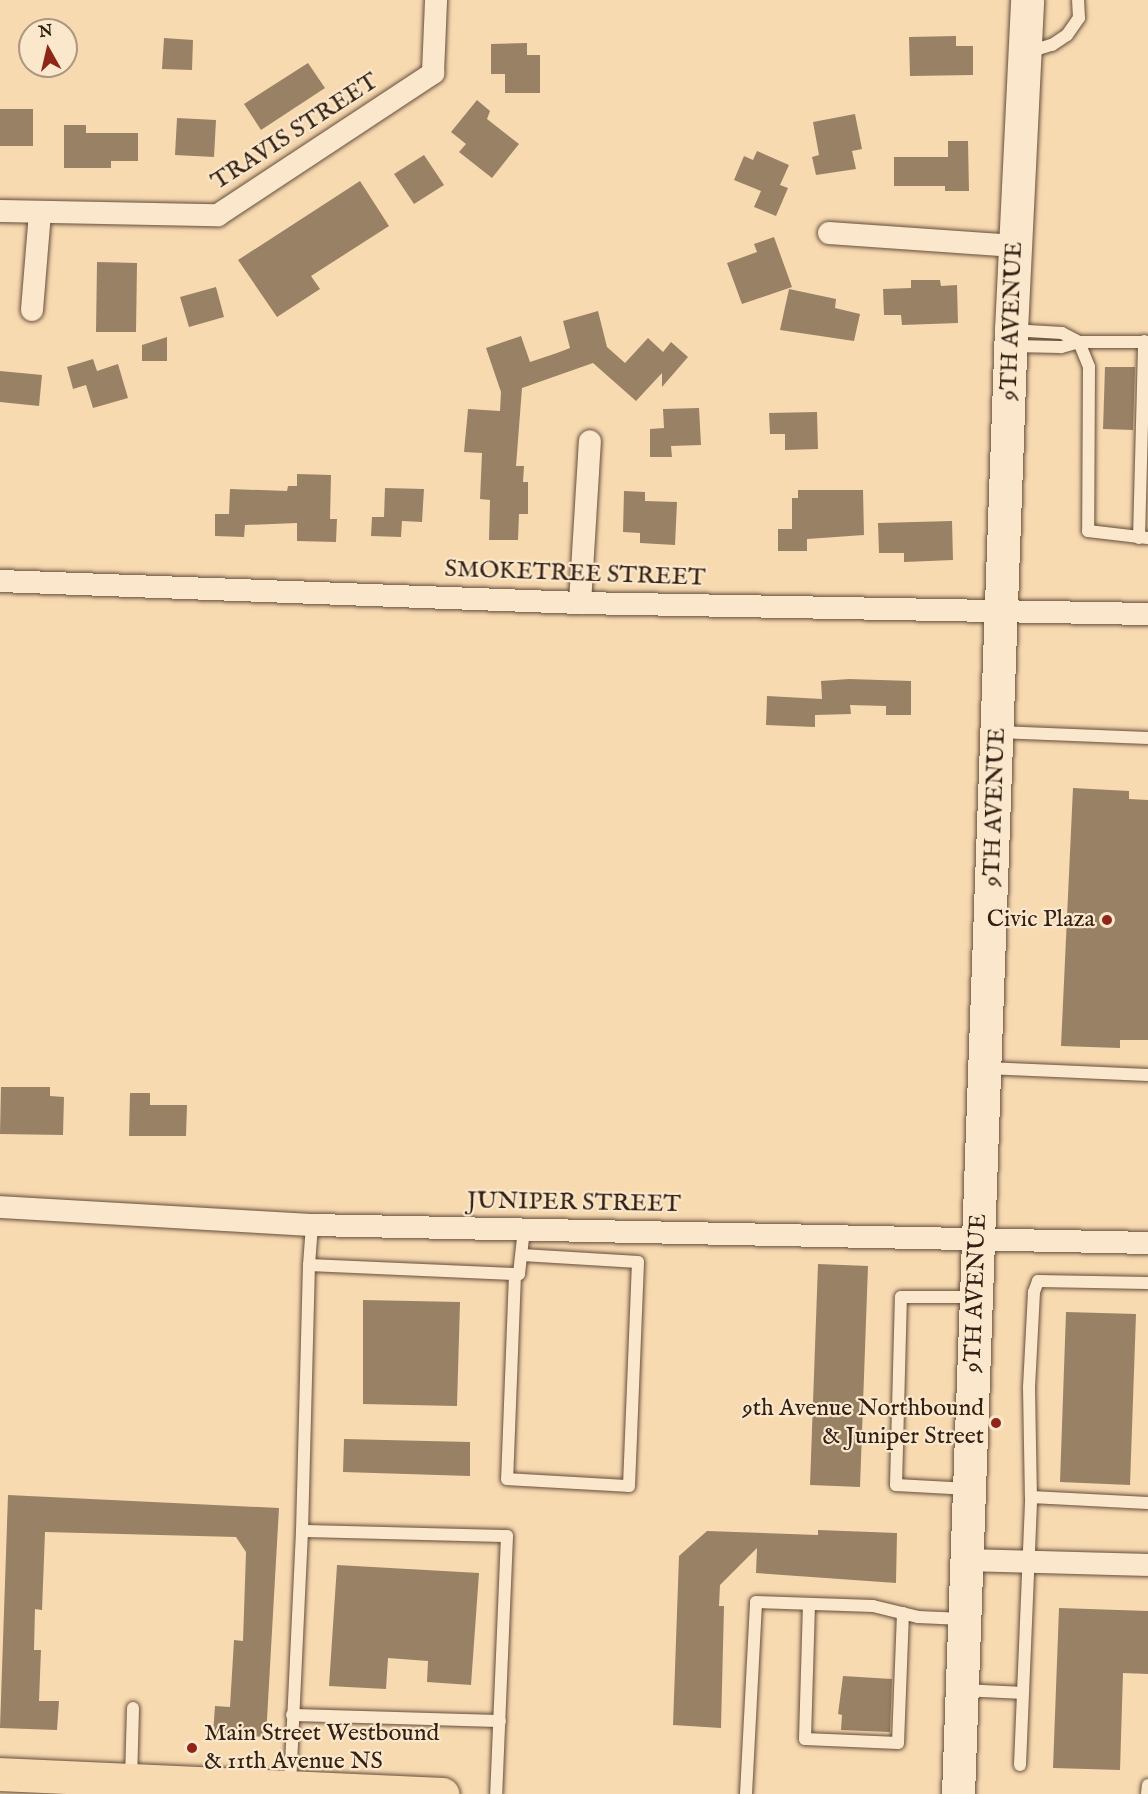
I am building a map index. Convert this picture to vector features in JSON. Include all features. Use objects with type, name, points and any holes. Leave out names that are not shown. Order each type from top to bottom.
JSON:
[{"type":"main road","points":[[0,1774],[443,1794]]},
{"type":"street","name":"TRAVIS STREET","points":[[0,211],[218,215],[433,73],[436,0]]},
{"type":"street","name":"9TH AVENUE","points":[[958,1794],[1003,610],[1011,338],[1027,0]]},
{"type":"street","points":[[32,310],[40,212]]},
{"type":"street","points":[[829,233],[1015,246]]},
{"type":"street","points":[[580,603],[590,441]]},
{"type":"street","name":"SMOKETREE STREET","points":[[0,581],[580,603],[1148,614]]},
{"type":"street","name":"JUNIPER STREET","points":[[0,1207],[312,1225],[978,1238],[1148,1244]]},
{"type":"street","points":[[966,1560],[1148,1565]]},
{"type":"lane","points":[[1024,53],[1052,45],[1067,34],[1079,18],[1078,0]]},
{"type":"lane","points":[[1011,338],[1061,347],[1080,342],[1146,342],[1144,538],[1091,534],[1086,525],[1089,367],[1080,342]]},
{"type":"lane","points":[[998,732],[1148,738]]},
{"type":"lane","points":[[985,1068],[1148,1075]]},
{"type":"lane","points":[[290,1787],[302,1530],[312,1225]]},
{"type":"lane","points":[[309,1265],[519,1274],[524,1229]]},
{"type":"lane","points":[[515,1274],[507,1479],[629,1486],[638,1262],[522,1255]]},
{"type":"lane","points":[[1020,1765],[1031,1497],[1029,1387],[1034,1292],[1038,1281],[1148,1282]]},
{"type":"lane","points":[[969,1489],[896,1485],[901,1297],[976,1297]]},
{"type":"lane","points":[[1031,1497],[1148,1503]]},
{"type":"lane","points":[[302,1530],[507,1536],[496,1794]]},
{"type":"lane","points":[[746,1794],[756,1602],[873,1606],[903,1613],[964,1619]]},
{"type":"lane","points":[[809,1604],[805,1739],[898,1743],[903,1613]]},
{"type":"lane","points":[[962,1690],[1023,1693]]},
{"type":"lane","points":[[131,1781],[133,1708]]},
{"type":"lane","points":[[292,1715],[500,1721]]},
{"type":"lane","points":[[1148,1785],[1148,1794]]},
{"type":"building","points":[[956,36],[956,46],[973,46],[973,75],[910,76],[909,37]]},
{"type":"building","points":[[164,38],[193,40],[192,70],[162,69]]},
{"type":"building","points":[[527,43],[527,55],[540,55],[540,93],[505,93],[505,74],[491,74],[491,44]]},
{"type":"building","points":[[308,63],[325,88],[261,130],[244,104]]},
{"type":"building","points":[[477,100],[490,111],[487,119],[519,144],[492,178],[459,152],[466,144],[451,132]]},
{"type":"building","points":[[0,109],[33,109],[33,146],[0,146]]},
{"type":"building","points":[[855,114],[862,149],[852,151],[856,169],[816,175],[812,157],[819,155],[813,122]]},
{"type":"building","points":[[177,118],[216,120],[214,157],[175,155]]},
{"type":"building","points":[[64,125],[86,125],[86,133],[138,133],[138,161],[111,161],[111,168],[64,168]]},
{"type":"building","points":[[948,141],[968,141],[969,191],[945,191],[945,186],[894,186],[894,157],[948,157]]},
{"type":"building","points":[[757,151],[789,165],[780,185],[788,188],[776,216],[754,207],[761,191],[734,180],[744,156],[753,160]]},
{"type":"building","points":[[424,155],[444,185],[414,204],[394,174]]},
{"type":"building","points":[[360,181],[389,226],[311,276],[320,289],[277,317],[238,260]]},
{"type":"building","points":[[774,237],[792,287],[742,304],[727,263],[757,252],[754,244]]},
{"type":"building","points":[[97,262],[137,263],[136,332],[96,332]]},
{"type":"building","points":[[911,280],[940,280],[941,286],[957,285],[958,323],[902,325],[901,315],[884,315],[883,289],[911,288]]},
{"type":"building","points":[[216,287],[224,317],[189,327],[180,297]]},
{"type":"building","points":[[789,289],[836,299],[835,308],[860,314],[854,341],[780,330]]},
{"type":"building","points":[[598,311],[607,347],[625,363],[648,338],[663,352],[671,342],[688,357],[662,387],[662,373],[636,401],[593,363],[522,388],[516,466],[524,466],[523,482],[528,482],[528,514],[519,514],[518,540],[489,540],[490,500],[480,499],[482,453],[464,452],[468,409],[500,411],[501,392],[486,348],[521,336],[530,362],[570,348],[563,321]]},
{"type":"building","points":[[167,337],[167,361],[142,361],[142,345]]},
{"type":"building","points":[[93,359],[97,371],[118,364],[128,398],[93,408],[86,385],[73,389],[67,367]]},
{"type":"building","points":[[1105,367],[1135,367],[1133,430],[1103,429]]},
{"type":"building","points":[[0,371],[42,375],[39,406],[0,402]]},
{"type":"building","points":[[699,408],[701,445],[671,446],[672,457],[650,457],[650,429],[664,428],[663,409]]},
{"type":"building","points":[[817,412],[818,449],[785,450],[785,434],[770,434],[769,413]]},
{"type":"building","points":[[297,474],[331,475],[330,519],[337,519],[336,542],[297,541],[297,523],[245,525],[244,537],[215,536],[215,514],[229,514],[230,489],[287,491],[288,486],[297,486]]},
{"type":"building","points":[[385,488],[424,489],[422,522],[402,521],[401,537],[371,536],[372,517],[384,517]]},
{"type":"building","points":[[798,490],[863,490],[864,535],[807,539],[807,551],[778,551],[778,529],[792,529],[792,498],[798,498]]},
{"type":"building","points":[[624,491],[645,492],[645,501],[677,502],[675,545],[640,543],[640,533],[623,532]]},
{"type":"building","points":[[952,521],[953,560],[904,562],[904,553],[879,553],[878,523]]},
{"type":"building","points":[[849,679],[911,681],[911,715],[886,715],[886,706],[850,705],[851,714],[815,715],[815,727],[766,725],[767,696],[822,699],[821,681]]},
{"type":"building","name":"Civic Plaza","points":[[1073,788],[1129,791],[1129,799],[1148,800],[1148,1040],[1120,1040],[1120,1048],[1061,1046]]},
{"type":"building","points":[[1,1087],[50,1087],[50,1096],[64,1097],[63,1135],[0,1134]]},
{"type":"building","points":[[130,1093],[150,1093],[150,1105],[187,1105],[186,1136],[129,1136]]},
{"type":"building","points":[[818,1264],[868,1266],[860,1487],[810,1485]]},
{"type":"building","points":[[363,1300],[460,1302],[457,1406],[363,1404]]},
{"type":"building","points":[[1066,1312],[1136,1314],[1130,1485],[1060,1482]]},
{"type":"building","points":[[344,1439],[470,1442],[470,1476],[343,1472]]},
{"type":"building","points":[[8,1495],[279,1508],[266,1737],[213,1734],[215,1706],[230,1707],[234,1640],[243,1641],[246,1552],[236,1537],[45,1532],[42,1610],[35,1609],[34,1650],[41,1650],[39,1701],[59,1701],[57,1730],[0,1728]]},
{"type":"building","points":[[818,1530],[897,1533],[896,1583],[756,1573],[757,1548],[720,1585],[719,1606],[724,1606],[721,1728],[673,1725],[679,1556],[707,1531],[818,1535]]},
{"type":"building","points":[[337,1565],[479,1573],[471,1685],[427,1682],[428,1661],[388,1658],[386,1689],[329,1686]]},
{"type":"building","points":[[1059,1608],[1148,1611],[1148,1674],[1123,1673],[1120,1770],[1053,1768]]},
{"type":"building","points":[[843,1676],[892,1679],[890,1732],[841,1730],[842,1715],[838,1714]]},
{"type":"place","name":"Civic Plaza","points":[[1107,920]]},
{"type":"place","name":"9th Avenue Northbound & Juniper Street","points":[[996,1423]]},
{"type":"place","name":"Main Street Westbound & 11th Avenue NS","points":[[192,1748]]}]
